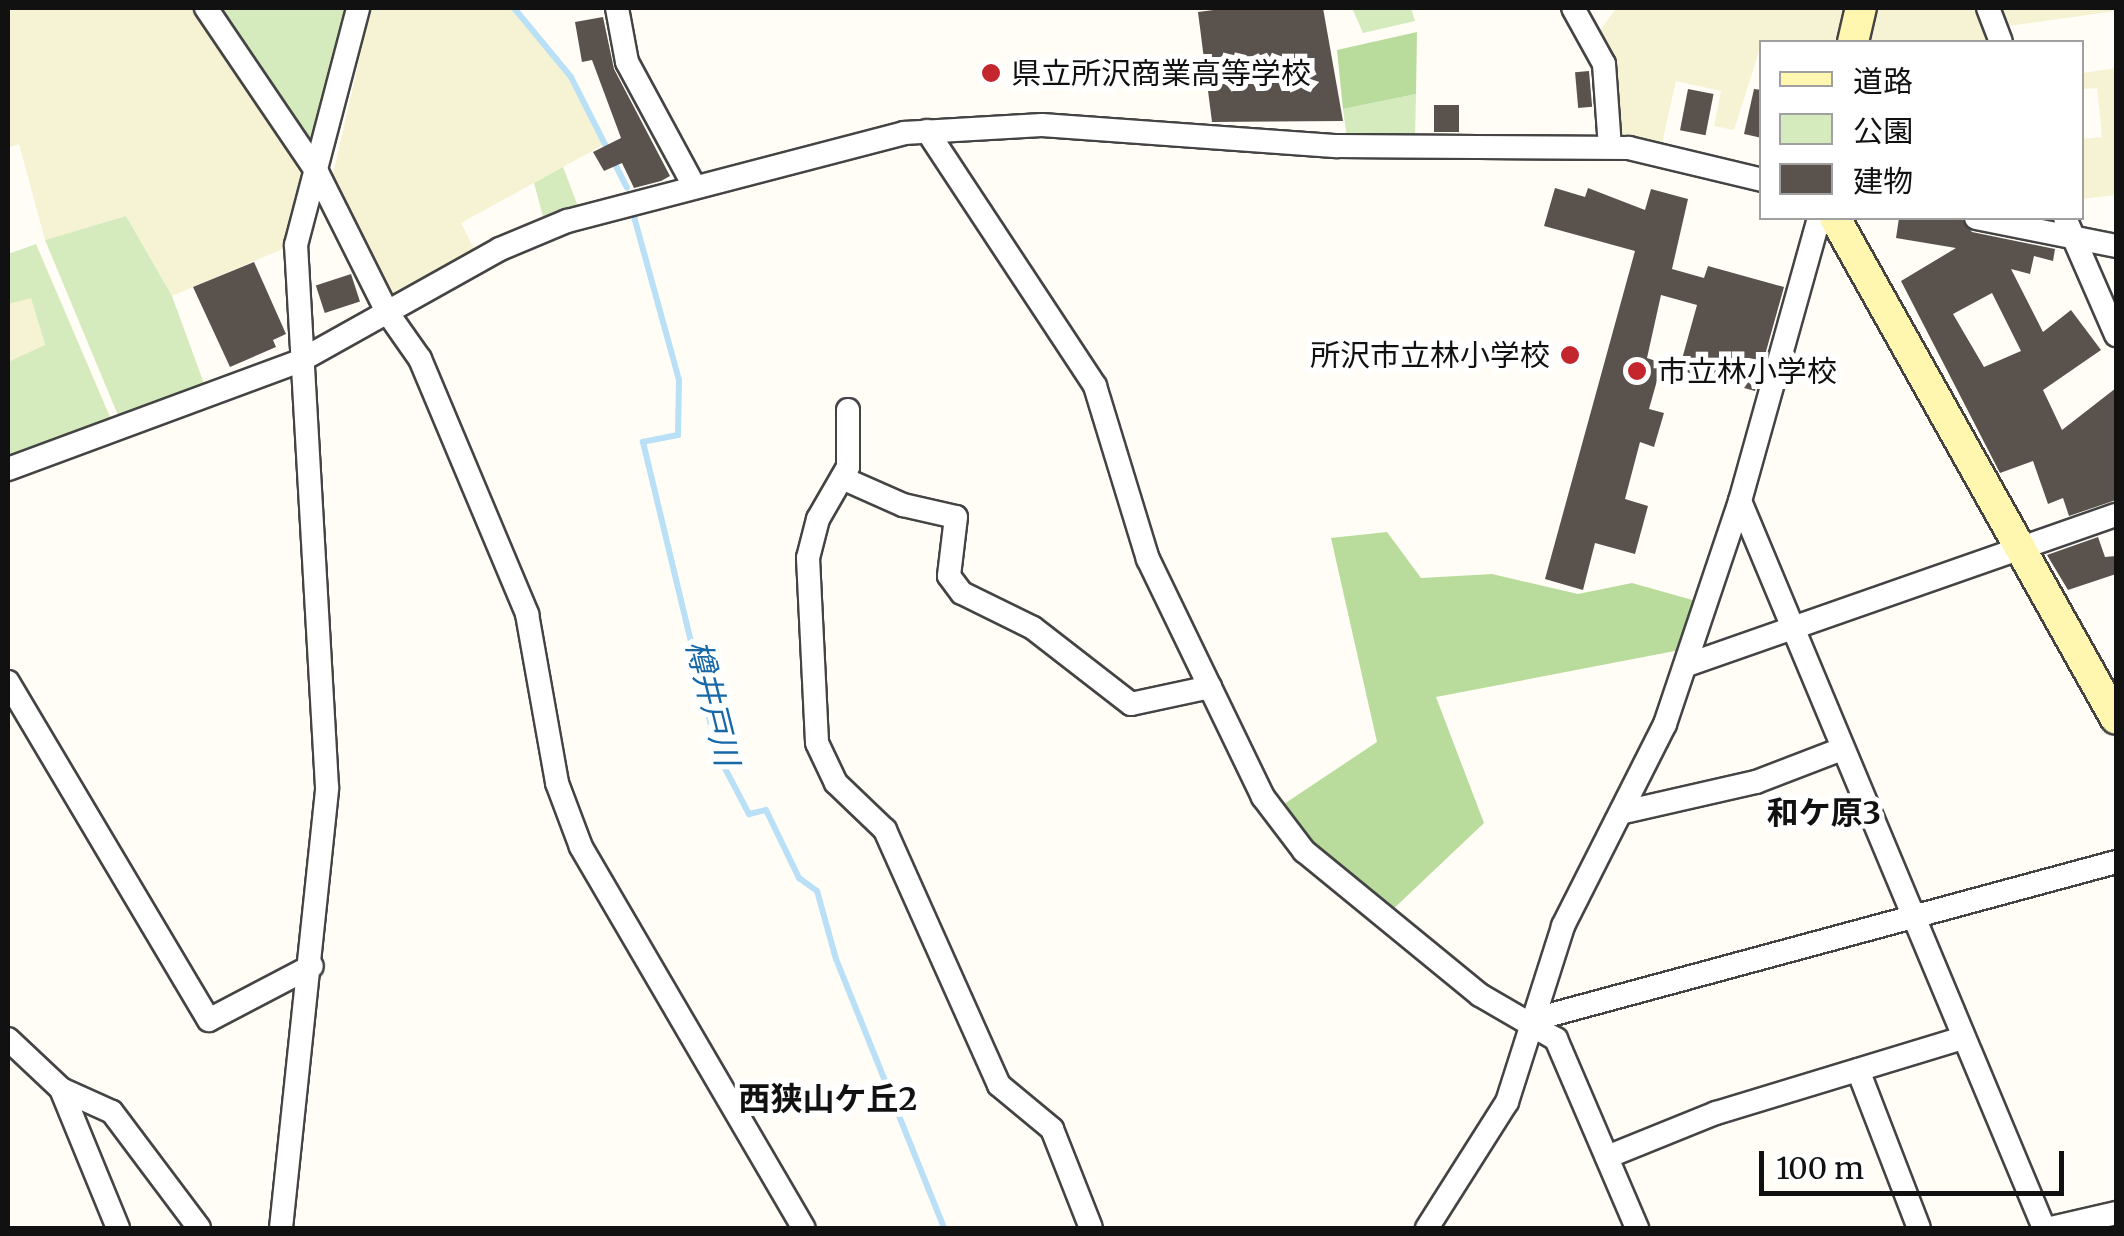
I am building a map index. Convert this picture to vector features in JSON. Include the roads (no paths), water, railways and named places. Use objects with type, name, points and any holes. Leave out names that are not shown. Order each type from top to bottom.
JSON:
[{"type":"street","points":[[206,8],[317,172],[386,312],[420,359],[517,585],[538,658],[560,794],[580,847],[804,1228]]},
{"type":"street","points":[[281,1228],[312,966],[326,713],[298,362],[296,245],[358,8]]},
{"type":"street","points":[[617,8],[627,62],[693,184]]},
{"type":"street","points":[[1573,8],[1604,64],[1610,148]]},
{"type":"street","points":[[1854,40],[1861,8]]},
{"type":"street","points":[[1988,8],[2000,40]]},
{"type":"street","points":[[8,468],[298,362],[386,312],[567,221],[693,184],[928,130],[1042,125],[1337,146],[1610,148],[1759,179]]},
{"type":"street","points":[[928,130],[1095,386],[1148,559],[1264,797],[1304,851],[1480,995],[1556,1039],[1637,1228]]},
{"type":"street","points":[[1427,1228],[1507,1102],[1528,1021],[1563,926],[1624,812],[1687,666],[1740,501],[1818,220]]},
{"type":"street","points":[[1836,220],[2116,719]]},
{"type":"street","points":[[1993,220],[2069,229],[2116,246]]},
{"type":"street","points":[[2069,229],[2116,335]]},
{"type":"street","points":[[848,410],[842,478],[808,558],[817,743],[836,783],[885,830],[999,1085],[1052,1130],[1092,1228]]},
{"type":"street","points":[[842,478],[903,505],[956,517],[948,576],[962,593],[1033,628],[1131,704],[1210,687]]},
{"type":"street","points":[[1740,501],[2047,1228],[2116,1213]]},
{"type":"street","points":[[1687,666],[2116,515]]},
{"type":"street","points":[[8,682],[203,1014],[216,1018],[312,966]]},
{"type":"street","points":[[1624,812],[1756,782],[1842,749]]},
{"type":"street","points":[[1528,1021],[1914,920],[2116,862]]},
{"type":"street","points":[[1607,1157],[1858,1070],[1964,1038]]},
{"type":"street","points":[[8,1039],[62,1090],[112,1112],[199,1228]]},
{"type":"street","points":[[1858,1070],[1920,1228]]},
{"type":"street","points":[[62,1090],[118,1228]]},
{"type":"waterway","name":"樽井戸川","points":[[514,8],[571,77],[627,188]]},
{"type":"waterway","name":"樽井戸川","points":[[633,213],[679,380],[678,435],[643,442],[718,755],[749,814],[766,810],[799,878],[817,891],[836,959],[944,1228]]},
{"type":"place","name":"県立所沢商業高等学校","points":[[991,73]]},
{"type":"place","name":"所沢市立林小学校","points":[[1570,355]]},
{"type":"place","name":"市立林小学校","points":[[1637,371]]},
{"type":"district","name":"和ケ原3","points":[[1824,813]]},
{"type":"district","name":"西狭山ケ丘2","points":[[828,1099]]}]
